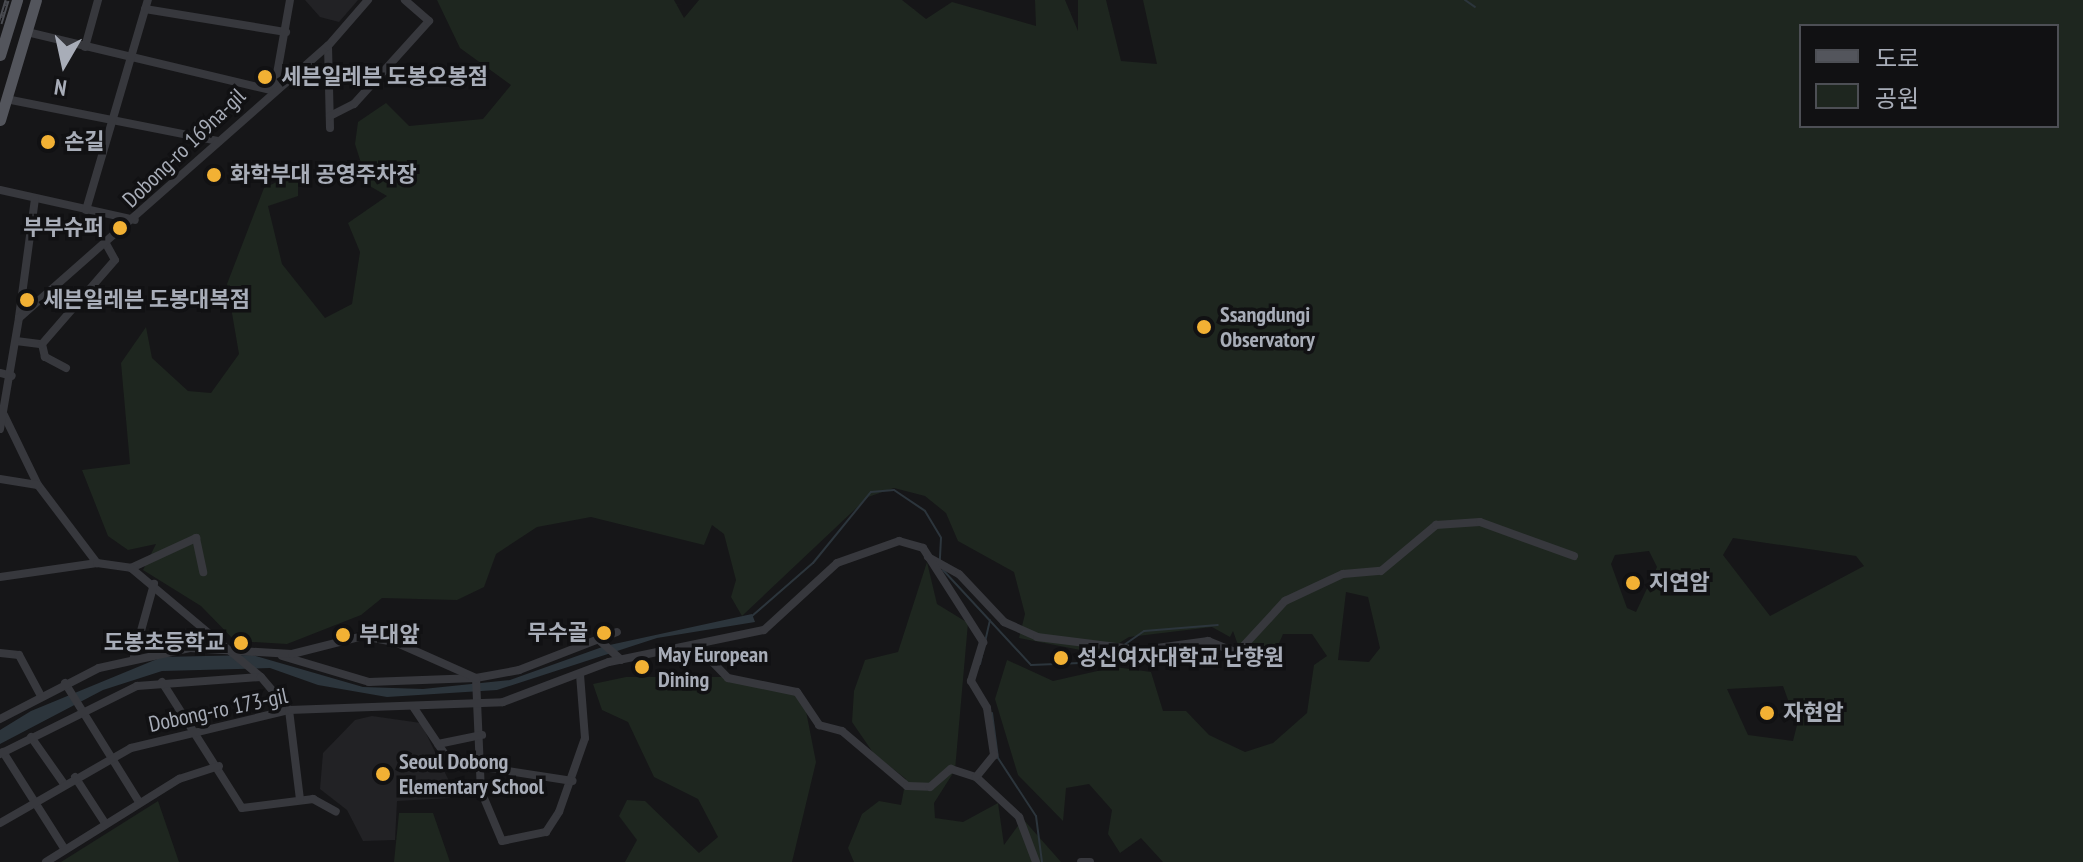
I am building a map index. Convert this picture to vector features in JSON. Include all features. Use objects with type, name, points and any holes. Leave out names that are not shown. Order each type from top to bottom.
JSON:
[{"type":"main road","points":[[0,55],[4,27],[17,0]]},
{"type":"main road","points":[[0,120],[36,0]]},
{"type":"street","points":[[85,47],[98,0]]},
{"type":"street","points":[[27,32],[131,61],[273,88],[290,0]]},
{"type":"street","name":"Dobong-ro 169na-gil","points":[[19,318],[135,220],[273,88],[328,46],[368,0]]},
{"type":"street","points":[[330,116],[354,104],[429,21],[405,0]]},
{"type":"street","points":[[86,210],[147,4],[286,32]]},
{"type":"street","points":[[328,46],[330,128]]},
{"type":"street","points":[[6,99],[219,141]]},
{"type":"street","points":[[0,190],[135,220]]},
{"type":"street","points":[[0,429],[12,376],[35,199]]},
{"type":"street","points":[[42,344],[116,257],[106,244]]},
{"type":"street","points":[[88,259],[102,276]]},
{"type":"street","points":[[16,341],[42,344]]},
{"type":"street","points":[[42,344],[45,357],[66,368]]},
{"type":"street","points":[[0,373],[12,376]]},
{"type":"street","points":[[4,415],[38,485],[97,563]]},
{"type":"street","points":[[0,479],[38,485]]},
{"type":"street","name":"Dobong-ro 173-gil","points":[[0,823],[107,756],[197,731],[289,710],[414,708],[533,694],[620,658],[767,629],[827,570],[859,552],[906,541],[949,567],[1011,627],[1107,647],[1142,650],[1208,641],[1240,652],[1285,601],[1343,574],[1381,571],[1444,523],[1480,522],[1574,556]]},
{"type":"street","points":[[131,568],[196,538],[203,572]]},
{"type":"street","points":[[930,558],[984,643],[971,681],[987,708],[994,755],[976,777]]},
{"type":"street","points":[[0,577],[97,563],[131,568],[154,584],[231,646],[289,710],[300,799]]},
{"type":"street","points":[[134,656],[154,584]]},
{"type":"street","points":[[0,719],[66,684],[134,656],[231,646],[277,654],[369,682],[476,679],[617,632]]},
{"type":"street","points":[[277,654],[363,636],[395,642],[476,679]]},
{"type":"street","points":[[599,640],[620,658]]},
{"type":"street","points":[[696,645],[728,678],[797,692],[819,725],[842,731],[907,786],[930,787],[951,769],[976,777],[1019,817],[1036,862]]},
{"type":"street","points":[[0,653],[19,655],[41,696]]},
{"type":"street","points":[[476,679],[481,702],[483,798],[502,841],[546,832],[573,781],[586,730],[580,674]]},
{"type":"street","points":[[64,848],[2,753],[79,710],[162,682],[258,675]]},
{"type":"street","points":[[162,682],[197,731],[242,808],[300,799],[320,801],[336,812]]},
{"type":"street","points":[[66,684],[107,756],[139,802]]},
{"type":"street","points":[[414,708],[447,761],[481,770],[573,781]]},
{"type":"street","points":[[438,744],[482,735]]},
{"type":"street","points":[[31,737],[64,784]]},
{"type":"street","points":[[46,862],[139,802],[219,766]]},
{"type":"street","points":[[75,777],[105,823]]},
{"type":"street","points":[[1081,862],[1090,862]]},
{"type":"shaded area","points":[[305,0],[358,0],[339,22],[320,17]]},
{"type":"shaded area","points":[[752,614],[755,622],[657,638],[497,690],[387,697],[318,685],[270,668],[162,671],[103,690],[0,744],[0,730],[31,711],[162,657],[252,655],[363,687],[423,689],[510,680],[605,646]]},
{"type":"shaded area","name":"Seoul Dobong Elementary School","points":[[372,716],[421,723],[449,781],[450,798],[397,801],[395,840],[363,841],[347,810],[320,789],[323,753],[355,720]]},
{"type":"green space","points":[[437,0],[674,0],[684,18],[699,0],[902,0],[926,19],[952,2],[1036,26],[1035,0],[1065,0],[1078,31],[1078,0],[1106,0],[1121,61],[1157,64],[1143,0],[2083,0],[2083,862],[1163,862],[1141,838],[1120,853],[1108,834],[1112,810],[1089,784],[1066,788],[1063,821],[1018,775],[995,699],[1007,660],[1053,681],[1115,667],[1151,672],[1163,711],[1186,711],[1209,735],[1245,752],[1273,743],[1307,713],[1314,665],[1327,656],[1312,634],[1283,634],[1277,648],[1238,645],[1233,631],[1230,637],[1212,627],[1129,637],[1101,654],[1019,638],[1025,614],[1014,572],[958,541],[946,513],[925,496],[894,488],[868,497],[742,616],[731,597],[736,580],[724,534],[712,525],[704,545],[591,517],[537,527],[496,554],[484,587],[457,600],[382,598],[361,615],[287,644],[235,641],[201,606],[143,570],[156,544],[128,550],[108,536],[82,470],[130,464],[121,363],[146,327],[152,358],[188,391],[211,393],[239,354],[227,284],[264,188],[298,172],[298,196],[268,206],[282,264],[325,318],[352,304],[360,252],[348,223],[387,196],[368,185],[355,144],[358,122],[386,103],[409,126],[483,119],[511,85],[460,48]],"holes":[[[1733,538],[1856,556],[1864,566],[1770,616],[1723,555]],[[1649,551],[1657,567],[1636,612],[1627,608],[1611,564],[1615,555]],[[1346,592],[1368,597],[1380,648],[1369,662],[1338,660]],[[1783,686],[1797,725],[1793,741],[1748,735],[1727,689]]]},
{"type":"green space","points":[[927,562],[937,604],[968,623],[955,770],[934,803],[935,818],[963,822],[998,803],[1004,845],[1023,819],[1061,862],[854,862],[848,848],[862,814],[879,801],[901,805],[906,779],[874,754],[852,722],[854,691],[865,660],[898,652]]},
{"type":"green space","points":[[626,677],[721,677],[788,687],[804,701],[816,762],[792,862],[625,862],[637,840],[619,816],[627,800],[645,801],[699,853],[718,837],[698,799],[654,777],[628,722],[602,710],[593,684]]},
{"type":"green space","points":[[158,801],[179,862],[61,862]]},
{"type":"green space","points":[[399,813],[433,813],[450,862],[394,862]]},
{"type":"waterway","points":[[1465,0],[1475,7]]},
{"type":"waterway","points":[[752,616],[813,563],[871,492],[894,490],[925,511],[941,538],[940,560]]},
{"type":"waterway","points":[[943,570],[1031,665],[1105,662],[1120,649]]},
{"type":"waterway","points":[[980,664],[990,620]]},
{"type":"waterway","points":[[1124,645],[1144,631],[1218,625]]},
{"type":"waterway","points":[[992,713],[998,758],[1036,816],[1042,862]]},
{"type":"railway","points":[[0,23],[7,0]]},
{"type":"place","name":"세븐일레븐 도봉오봉점","points":[[265,77]]},
{"type":"place","name":"손길","points":[[48,142]]},
{"type":"place","name":"화학부대 공영주차장","points":[[214,175]]},
{"type":"place","name":"부부슈퍼","points":[[120,228]]},
{"type":"place","name":"세븐일레븐 도봉대복점","points":[[27,300]]},
{"type":"place","name":"Ssangdungi Observatory","points":[[1204,327]]},
{"type":"place","name":"지연암","points":[[1633,583]]},
{"type":"place","name":"무수골","points":[[604,633]]},
{"type":"place","name":"부대앞","points":[[343,635]]},
{"type":"place","name":"도봉초등학교","points":[[241,643]]},
{"type":"place","name":"성신여자대학교 난향원","points":[[1061,658]]},
{"type":"place","name":"May European Dining","points":[[642,667]]},
{"type":"place","name":"자현암","points":[[1767,713]]},
{"type":"place","name":"Seoul Dobong Elementary School","points":[[383,774]]}]
